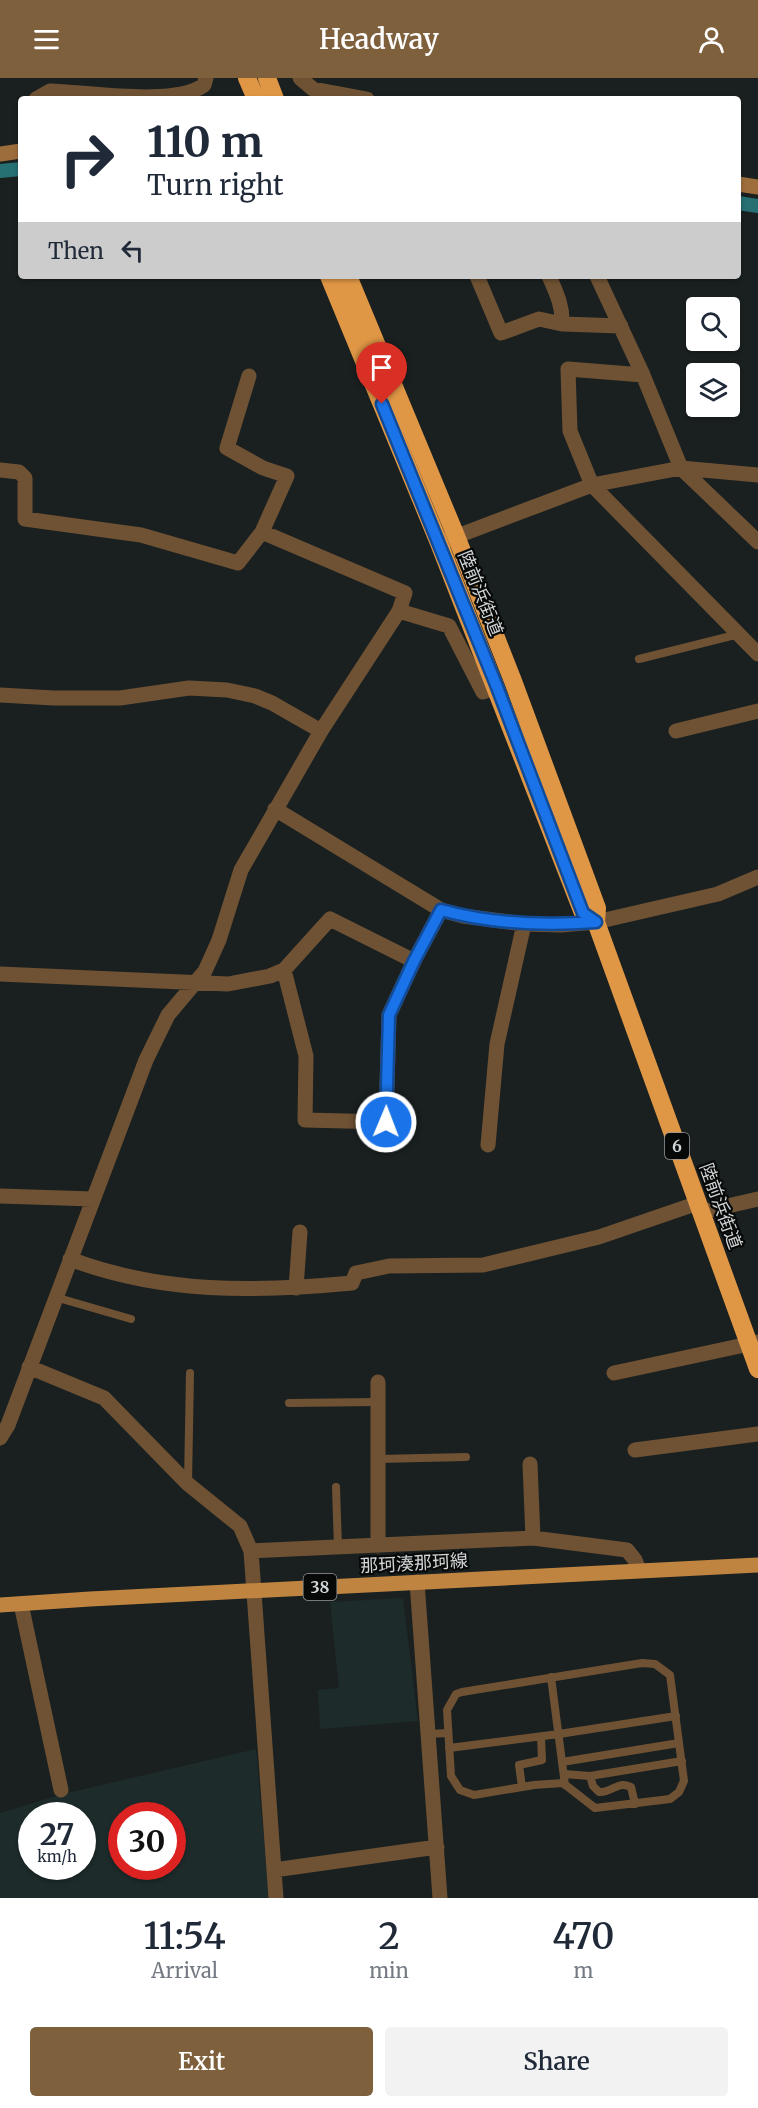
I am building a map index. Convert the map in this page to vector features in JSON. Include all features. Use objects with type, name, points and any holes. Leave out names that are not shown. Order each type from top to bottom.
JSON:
[{"type":"highway","points":[[247,78],[255,96]]},
{"type":"highway","points":[[267,78],[275,96]]},
{"type":"highway","name":"陸前浜街道","points":[[330,279],[513,681],[597,908],[596,922],[699,1208],[754,1344],[758,1370]]},
{"type":"highway","name":"陸前浜街道","points":[[349,279],[448,539],[497,687],[583,913],[596,922]]},
{"type":"main road","name":"那珂湊那珂線","points":[[0,1605],[758,1565]]},
{"type":"street","points":[[161,96],[197,91],[204,85],[206,78]]},
{"type":"street","points":[[300,78],[313,89],[352,96]]},
{"type":"street","points":[[41,96],[50,91],[119,96]]},
{"type":"street","points":[[0,154],[18,151]]},
{"type":"street","points":[[741,184],[758,187]]},
{"type":"street","points":[[478,279],[501,333],[539,319],[562,324],[621,326]]},
{"type":"street","points":[[550,279],[563,312],[562,324]]},
{"type":"street","points":[[598,279],[643,375],[681,468],[758,542]]},
{"type":"street","points":[[643,375],[568,369],[570,431],[592,485],[758,654]]},
{"type":"street","points":[[0,470],[19,472],[26,478],[25,519],[141,535],[237,563],[262,532],[287,476],[263,468],[227,448],[249,376]]},
{"type":"street","points":[[448,539],[592,485],[681,468],[758,475]]},
{"type":"street","points":[[3,1429],[150,1051],[168,1015],[205,970],[219,940],[241,870],[321,731],[399,611],[405,593],[262,532]]},
{"type":"street","points":[[399,611],[449,626],[483,692],[497,687]]},
{"type":"street","points":[[0,695],[120,698],[189,688],[227,690],[255,696],[272,703],[321,731]]},
{"type":"street","points":[[676,732],[758,711]]},
{"type":"street","points":[[275,809],[441,910],[463,916],[525,924],[561,925],[596,922],[718,894],[758,877]]},
{"type":"street","points":[[284,970],[306,1056],[305,1120],[386,1122],[389,1015],[441,910]]},
{"type":"street","points":[[0,974],[228,984],[270,976],[284,970],[330,919],[414,961]]},
{"type":"street","points":[[489,1145],[497,1044],[525,924]]},
{"type":"street","points":[[0,1196],[93,1199]]},
{"type":"street","points":[[70,1259],[95,1269],[152,1283],[237,1289],[296,1288],[352,1283],[356,1273],[389,1266],[483,1265],[599,1237],[699,1208],[758,1199]]},
{"type":"street","points":[[296,1288],[300,1232]]},
{"type":"street","points":[[614,1373],[754,1344]]},
{"type":"street","points":[[29,1367],[104,1398],[188,1484],[240,1526],[251,1551],[276,1898]]},
{"type":"street","points":[[378,1382],[378,1546]]},
{"type":"street","points":[[634,1450],[758,1434]]},
{"type":"street","points":[[530,1464],[533,1538]]},
{"type":"street","points":[[251,1551],[533,1538],[627,1550],[639,1570]]},
{"type":"street","points":[[417,1582],[440,1898]]},
{"type":"street","points":[[21,1604],[61,1790]]},
{"type":"street","points":[[274,1869],[437,1847]]},
{"type":"lane","points":[[639,659],[739,634]]},
{"type":"lane","points":[[55,1297],[131,1319]]},
{"type":"lane","points":[[188,1484],[190,1373]]},
{"type":"lane","points":[[290,1403],[378,1402]]},
{"type":"lane","points":[[378,1459],[466,1457]]},
{"type":"lane","points":[[336,1487],[338,1547]]},
{"type":"lane","points":[[642,1663],[655,1664],[670,1675],[684,1781],[679,1792],[670,1799],[595,1808],[563,1783],[474,1795],[460,1790],[451,1776],[447,1710],[456,1694],[551,1677],[642,1663]]},
{"type":"lane","points":[[551,1677],[566,1785]]},
{"type":"lane","points":[[449,1749],[676,1716]]},
{"type":"lane","points":[[429,1734],[448,1732]]},
{"type":"lane","points":[[522,1787],[519,1765],[542,1760],[541,1737]]},
{"type":"lane","points":[[562,1762],[679,1743]]},
{"type":"lane","points":[[564,1774],[590,1776],[682,1761]]},
{"type":"lane","points":[[590,1776],[593,1786],[599,1792],[605,1792],[620,1784],[631,1787],[635,1804]]},
{"type":"shaded area","points":[[403,1598],[418,1721],[320,1729],[318,1690],[339,1688],[330,1602]]},
{"type":"shaded area","points":[[256,1749],[269,1898],[0,1898],[0,1813],[18,1808],[18,1880],[96,1880],[96,1802],[36,1802]]},
{"type":"waterway","points":[[0,171],[18,169]]},
{"type":"waterway","points":[[741,203],[758,206]]},
{"type":"route","points":[[382,404],[497,687],[583,913],[596,922],[561,925],[525,924],[463,916],[441,910],[389,1015],[386,1122]]}]
